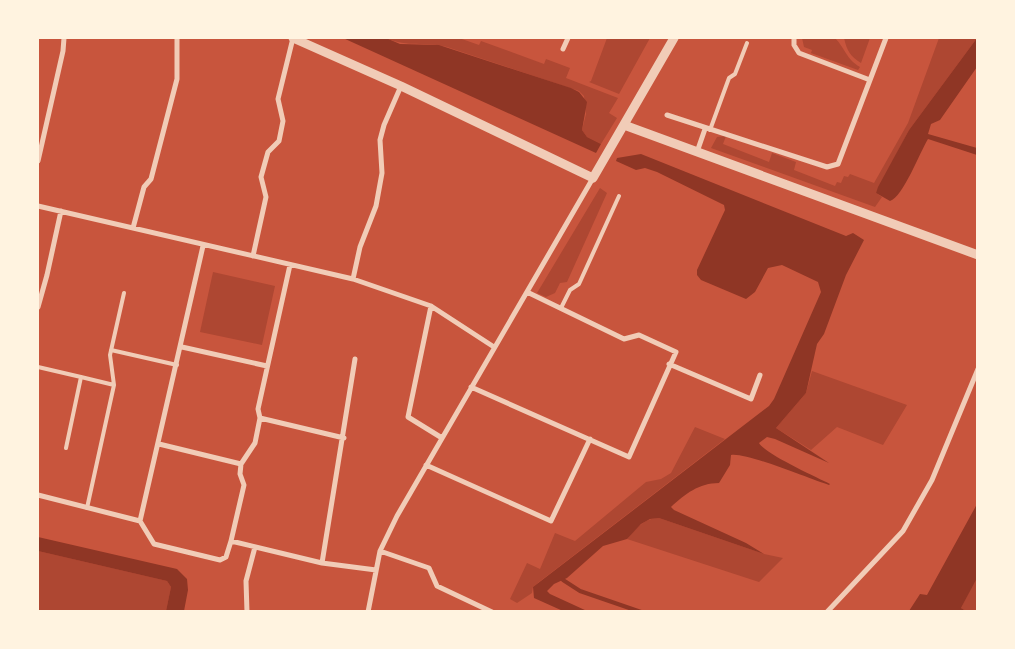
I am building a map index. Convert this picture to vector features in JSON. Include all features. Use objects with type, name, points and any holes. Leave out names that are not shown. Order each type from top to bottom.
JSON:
[{"type":"street","points":[[38,161],[63,51],[64,38]]},
{"type":"street","points":[[133,228],[144,187],[151,178],[177,79],[177,38]]},
{"type":"street","points":[[253,256],[266,197],[261,178],[268,152],[279,140],[282,121],[278,99],[293,38],[401,86],[593,178]]},
{"type":"street","points":[[563,49],[568,38]]},
{"type":"street","points":[[368,612],[380,551],[426,465],[674,38]]},
{"type":"street","points":[[794,38],[794,45],[799,52],[870,80]]},
{"type":"street","points":[[667,115],[708,130],[724,132],[827,167],[838,164],[886,38]]},
{"type":"street","points":[[353,280],[360,247],[376,206],[382,173],[380,140],[384,125],[401,86]]},
{"type":"street","points":[[624,125],[978,255]]},
{"type":"street","points":[[697,153],[708,130]]},
{"type":"street","points":[[38,206],[353,280],[431,306],[494,347]]},
{"type":"street","points":[[38,307],[61,211]]},
{"type":"street","points":[[140,522],[204,246]]},
{"type":"street","points":[[38,495],[140,522],[154,544],[220,560],[226,557],[244,485],[240,474],[241,464],[255,443],[260,418],[258,409],[290,265]]},
{"type":"street","points":[[471,387],[629,457],[676,352],[639,335],[624,339],[526,292]]},
{"type":"street","points":[[431,306],[408,417],[442,438]]},
{"type":"street","points":[[182,347],[267,366]]},
{"type":"street","points":[[322,563],[344,438],[346,404],[355,359]]},
{"type":"street","points":[[670,364],[751,399],[760,375]]},
{"type":"street","points":[[827,612],[903,531],[932,480],[978,369]]},
{"type":"street","points":[[260,418],[344,438]]},
{"type":"street","points":[[426,465],[551,521],[590,439]]},
{"type":"street","points":[[159,444],[241,464]]},
{"type":"street","points":[[231,540],[322,563],[376,570]]},
{"type":"street","points":[[247,612],[246,581],[254,547]]},
{"type":"street","points":[[380,551],[429,568],[438,586],[492,612]]},
{"type":"lane","points":[[708,130],[729,78],[735,74],[747,43]]},
{"type":"lane","points":[[561,308],[570,290],[579,284],[619,196]]},
{"type":"lane","points":[[87,508],[114,386],[111,350],[124,293]]},
{"type":"lane","points":[[111,350],[177,365]]},
{"type":"lane","points":[[38,367],[114,386]]},
{"type":"lane","points":[[66,448],[81,377]]},
{"type":"shaded area","points":[[343,38],[386,38],[400,44],[439,45],[571,88],[579,92],[587,102],[582,130],[587,137],[601,144],[596,153]]},
{"type":"shaded area","points":[[386,38],[459,38],[479,45],[481,41],[544,64],[546,59],[570,68],[566,78],[618,98],[609,113],[617,118],[601,144],[587,137],[582,130],[586,114],[584,96],[579,91],[447,47],[431,44],[402,43]]},
{"type":"shaded area","points":[[607,38],[650,38],[619,94],[589,82]]},
{"type":"shaded area","points":[[802,38],[835,38],[852,61],[860,67],[858,70],[811,53],[812,50],[804,47]]},
{"type":"shaded area","points":[[844,38],[870,38],[861,63],[850,53]]},
{"type":"shaded area","points":[[939,38],[977,38],[909,130],[876,193],[882,197],[875,207],[711,148],[717,137],[726,136],[723,144],[769,162],[772,153],[796,162],[794,170],[835,186],[837,182],[841,183],[844,176],[848,177],[850,174],[874,183],[908,123]]},
{"type":"shaded area","points":[[977,38],[977,67],[940,120],[931,124],[928,134],[977,148],[977,155],[928,139],[906,183],[895,198],[890,201],[876,193],[909,130]]},
{"type":"shaded area","points":[[641,154],[846,236],[853,233],[864,240],[846,275],[824,334],[817,344],[806,393],[776,428],[829,463],[775,439],[767,437],[759,443],[763,448],[780,459],[830,484],[750,458],[731,455],[730,465],[719,483],[712,483],[693,490],[671,507],[746,543],[764,554],[659,518],[650,519],[641,524],[627,539],[603,546],[567,578],[554,584],[547,591],[587,611],[563,611],[534,598],[533,587],[769,406],[774,399],[821,292],[818,282],[782,265],[768,268],[755,292],[746,299],[701,280],[697,275],[697,270],[725,210],[724,205],[657,172],[645,168],[636,170],[616,161],[617,158]]},
{"type":"shaded area","points":[[600,188],[607,193],[567,282],[560,283],[555,293],[546,297],[537,293]]},
{"type":"shaded area","points":[[213,272],[275,286],[262,345],[200,332]]},
{"type":"shaded area","points":[[812,371],[907,405],[883,445],[837,427],[811,450],[776,428],[806,393]]},
{"type":"shaded area","points":[[695,427],[725,439],[539,582],[533,587],[532,593],[517,603],[510,599],[527,563],[540,569],[555,533],[575,541],[646,482],[661,479],[671,473]]},
{"type":"shaded area","points":[[977,504],[977,578],[961,608],[966,611],[909,611],[920,594],[927,595]]},
{"type":"shaded area","points":[[659,518],[764,554],[783,558],[759,582],[627,539],[645,522]]},
{"type":"shaded area","points":[[38,537],[177,569],[187,579],[188,590],[184,611],[166,611],[171,587],[167,581],[38,551]]},
{"type":"shaded area","points":[[38,551],[167,581],[171,587],[166,611],[38,612]]},
{"type":"shaded area","points":[[976,578],[977,611],[966,611],[961,608]]},
{"type":"waterway","points":[[563,580],[580,591],[641,612]]}]
